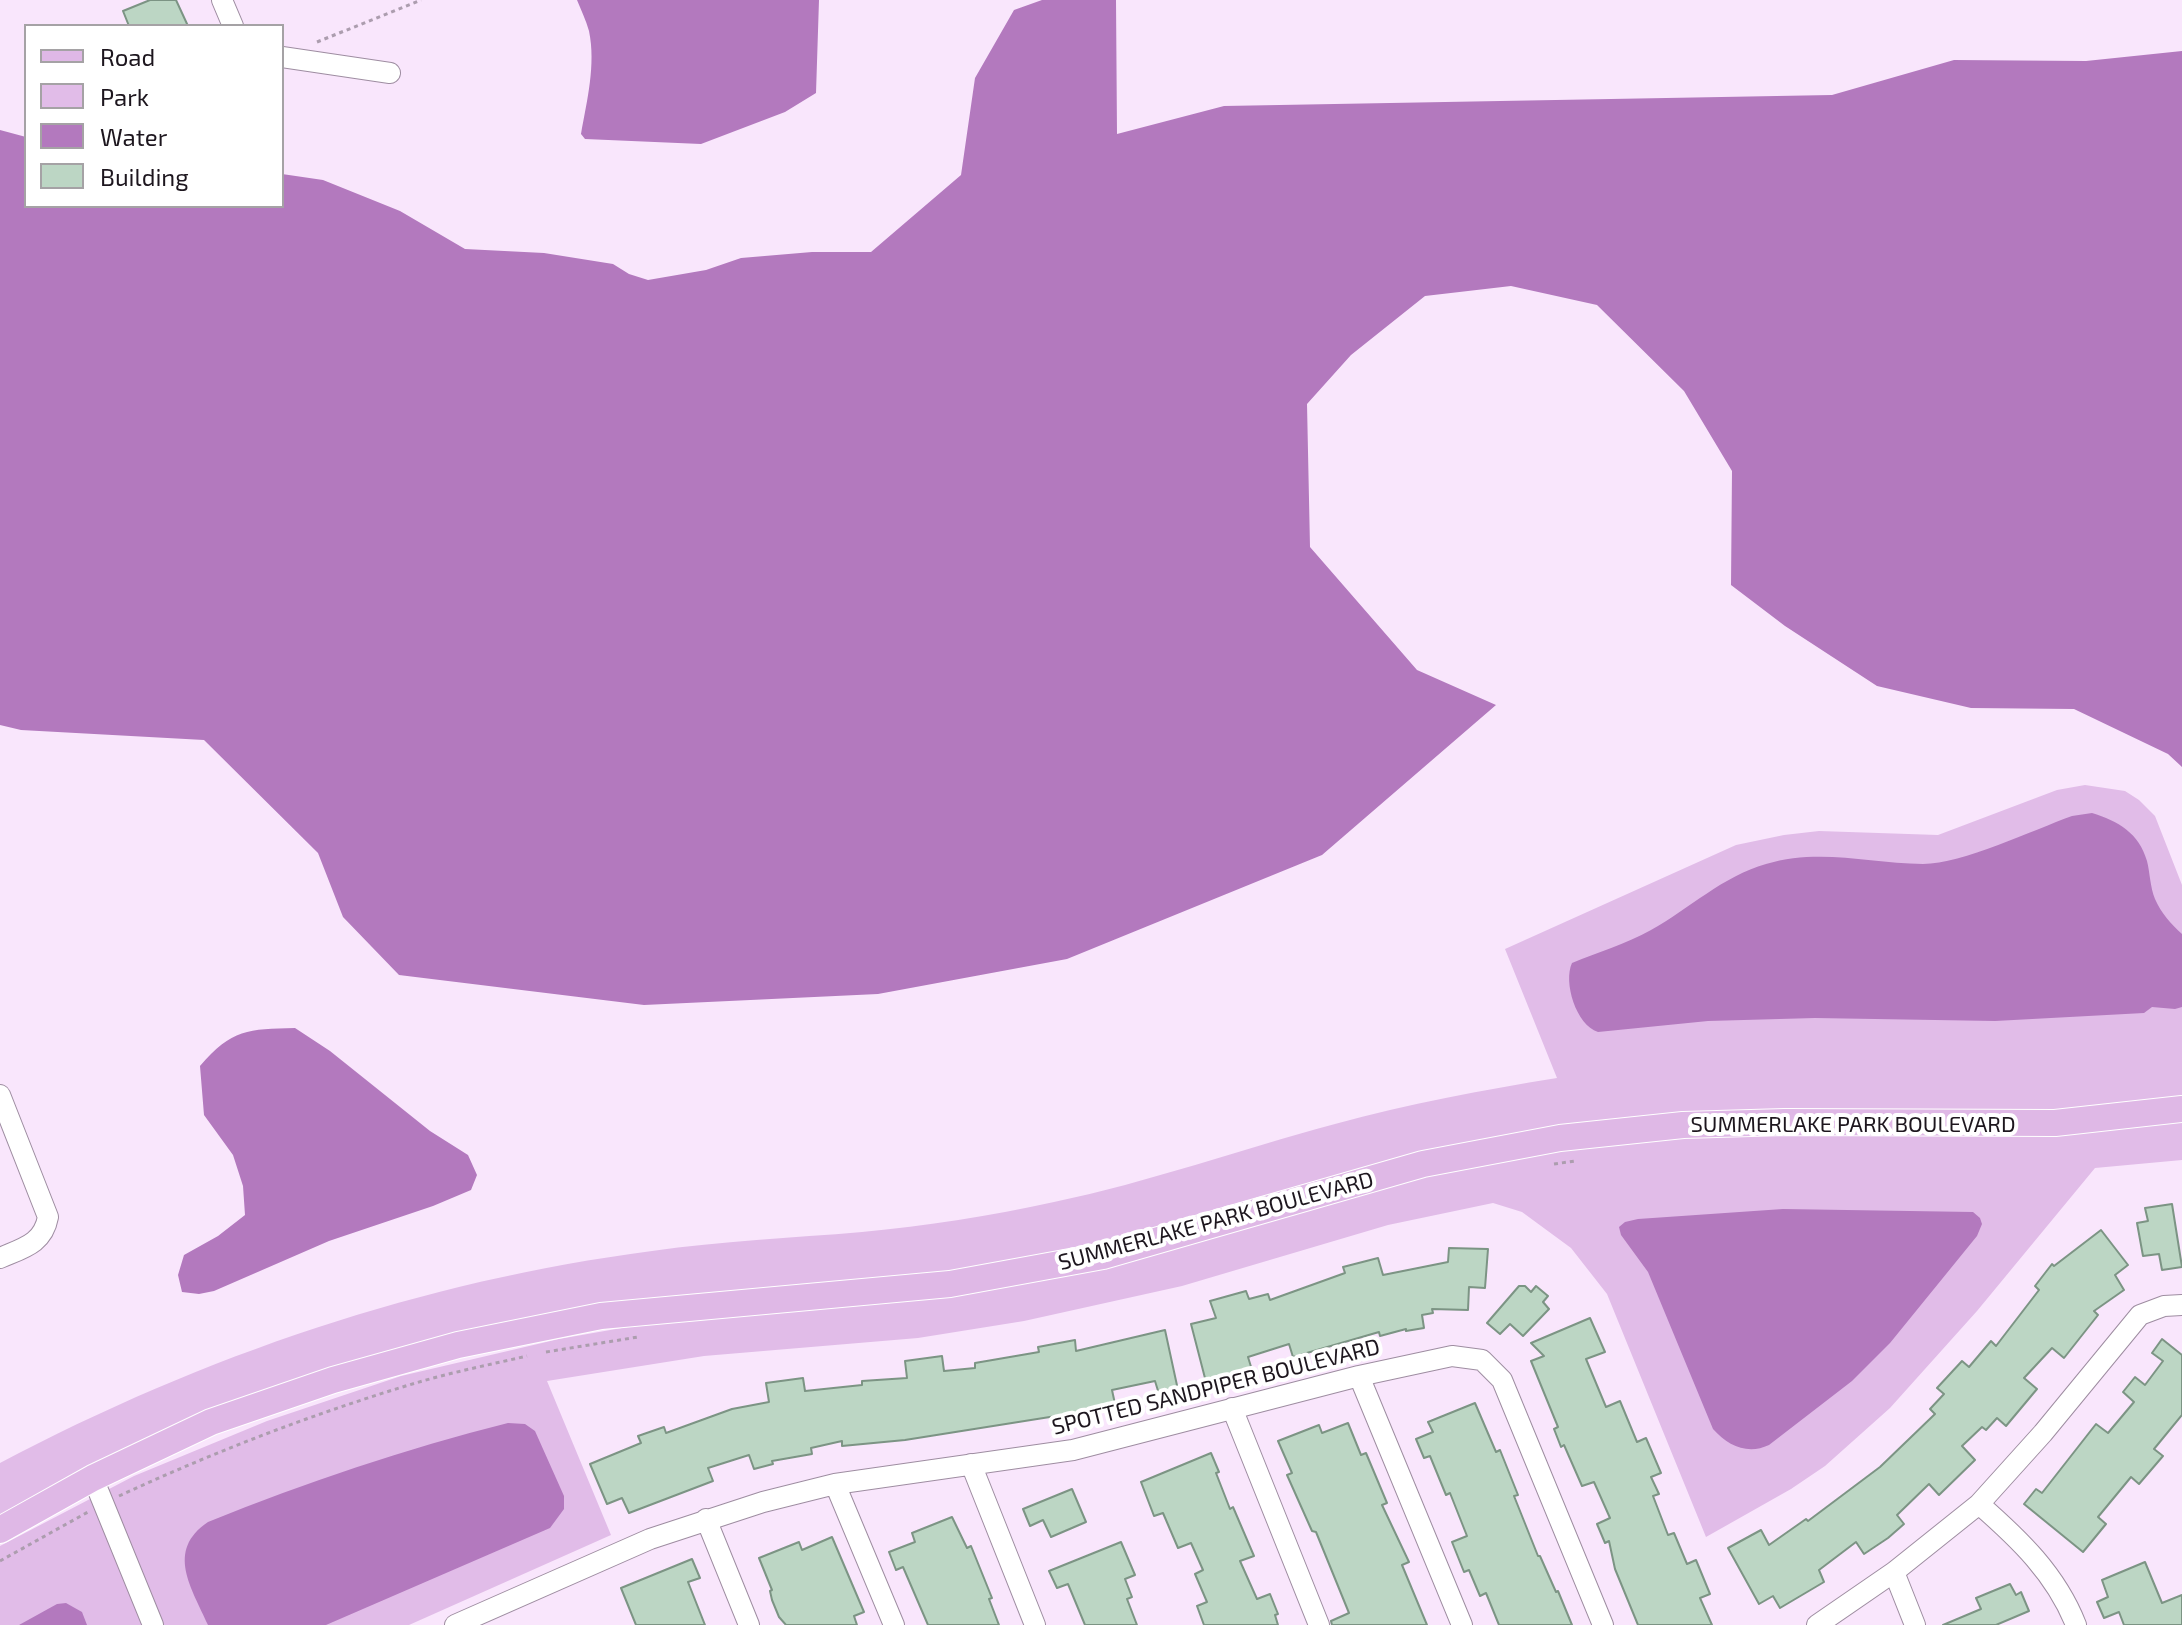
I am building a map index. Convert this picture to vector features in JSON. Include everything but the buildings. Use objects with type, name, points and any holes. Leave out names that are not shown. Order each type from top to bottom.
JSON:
[{"type":"main road","name":"SUMMERLAKE PARK BOULEVARD","points":[[0,1530],[93,1478],[211,1422],[333,1380],[458,1345],[601,1316],[950,1284],[1103,1256],[1423,1164],[1560,1138],[1683,1125],[1785,1122],[2055,1123],[2182,1109]]},
{"type":"street","points":[[222,0],[232,24]]},
{"type":"street","points":[[284,57],[390,73]]},
{"type":"street","points":[[0,1095],[48,1217],[41,1238],[0,1258]]},
{"type":"street","points":[[1817,1625],[1894,1572],[1979,1504],[2043,1433],[2140,1315],[2164,1306],[2182,1305]]},
{"type":"street","name":"SPOTTED SANDPIPER BOULEVARD","points":[[464,1623],[650,1539],[706,1519],[835,1484],[1073,1450],[1359,1376],[1452,1356],[1482,1360],[1502,1380],[1603,1625]]},
{"type":"street","points":[[1359,1376],[1462,1625]]},
{"type":"street","points":[[1232,1408],[1319,1625]]},
{"type":"street","points":[[971,1464],[1035,1625]]},
{"type":"street","points":[[93,1478],[153,1625]]},
{"type":"street","points":[[835,1484],[894,1625]]},
{"type":"street","points":[[1979,1504],[2019,1538],[2048,1573],[2076,1625]]},
{"type":"street","points":[[706,1519],[749,1625]]},
{"type":"street","points":[[1894,1572],[1915,1625]]},
{"type":"path","points":[[317,43],[421,0]]},
{"type":"green space","points":[[2085,785],[2125,791],[2155,816],[2182,885],[2182,1109],[1560,1138],[1103,1256],[601,1316],[333,1380],[0,1530],[0,1463],[77,1424],[236,1356],[399,1303],[566,1264],[652,1251],[886,1230],[1006,1212],[1125,1185],[1390,1110],[1557,1078],[1505,949],[1736,845],[1819,831],[1938,835],[2057,790]]},
{"type":"green space","points":[[2182,1122],[2182,1160],[2095,1168],[1977,1311],[1890,1408],[1825,1466],[1706,1537],[1607,1294],[1571,1248],[1522,1212],[1493,1203],[1388,1225],[1182,1286],[1024,1321],[918,1338],[704,1356],[547,1381],[611,1535],[409,1625],[0,1625],[0,1546],[134,1476],[267,1421],[401,1376],[559,1339],[633,1326],[843,1306],[1400,1181],[1560,1151],[1683,1136],[2111,1128]]},
{"type":"water","points":[[577,0],[819,0],[816,93],[785,112],[701,144],[585,139],[581,134],[592,57],[588,27]]},
{"type":"water","points":[[1042,0],[1116,0],[1117,134],[1224,106],[1832,95],[1954,60],[2086,61],[2182,51],[2182,767],[2168,754],[2074,709],[1971,708],[1877,686],[1785,626],[1731,585],[1732,471],[1684,391],[1597,305],[1511,286],[1425,296],[1351,355],[1307,404],[1310,547],[1417,670],[1496,705],[1322,855],[1067,959],[878,994],[644,1005],[399,975],[343,917],[318,853],[204,740],[21,730],[0,725],[0,130],[24,136],[24,208],[284,208],[284,174],[323,180],[400,211],[465,249],[544,253],[613,264],[629,274],[648,280],[706,270],[741,258],[812,252],[871,252],[961,175],[975,78],[1014,10]]},
{"type":"water","points":[[2092,813],[2119,824],[2139,843],[2147,861],[2155,899],[2182,934],[2182,1007],[2152,1007],[2144,1013],[1995,1021],[1815,1018],[1708,1021],[1598,1032],[1583,1021],[1573,1002],[1569,981],[1572,963],[1651,930],[1750,869],[1805,857],[1939,863],[1977,853],[2072,816]]},
{"type":"water","points":[[295,1028],[330,1051],[430,1131],[468,1155],[477,1175],[471,1190],[329,1241],[214,1291],[199,1294],[182,1292],[178,1275],[184,1255],[218,1236],[245,1215],[243,1186],[233,1155],[204,1115],[200,1066],[222,1045],[242,1034]]},
{"type":"water","points":[[1783,1209],[1973,1212],[1982,1224],[1977,1236],[1890,1343],[1852,1381],[1769,1445],[1746,1449],[1725,1440],[1713,1429],[1648,1272],[1621,1235],[1619,1227],[1638,1219]]},
{"type":"water","points":[[508,1423],[525,1424],[535,1431],[564,1496],[564,1509],[550,1528],[326,1625],[208,1625],[190,1584],[185,1558],[195,1533],[208,1522],[356,1467]]},
{"type":"water","points":[[66,1603],[82,1612],[87,1625],[19,1625],[57,1604]]}]
